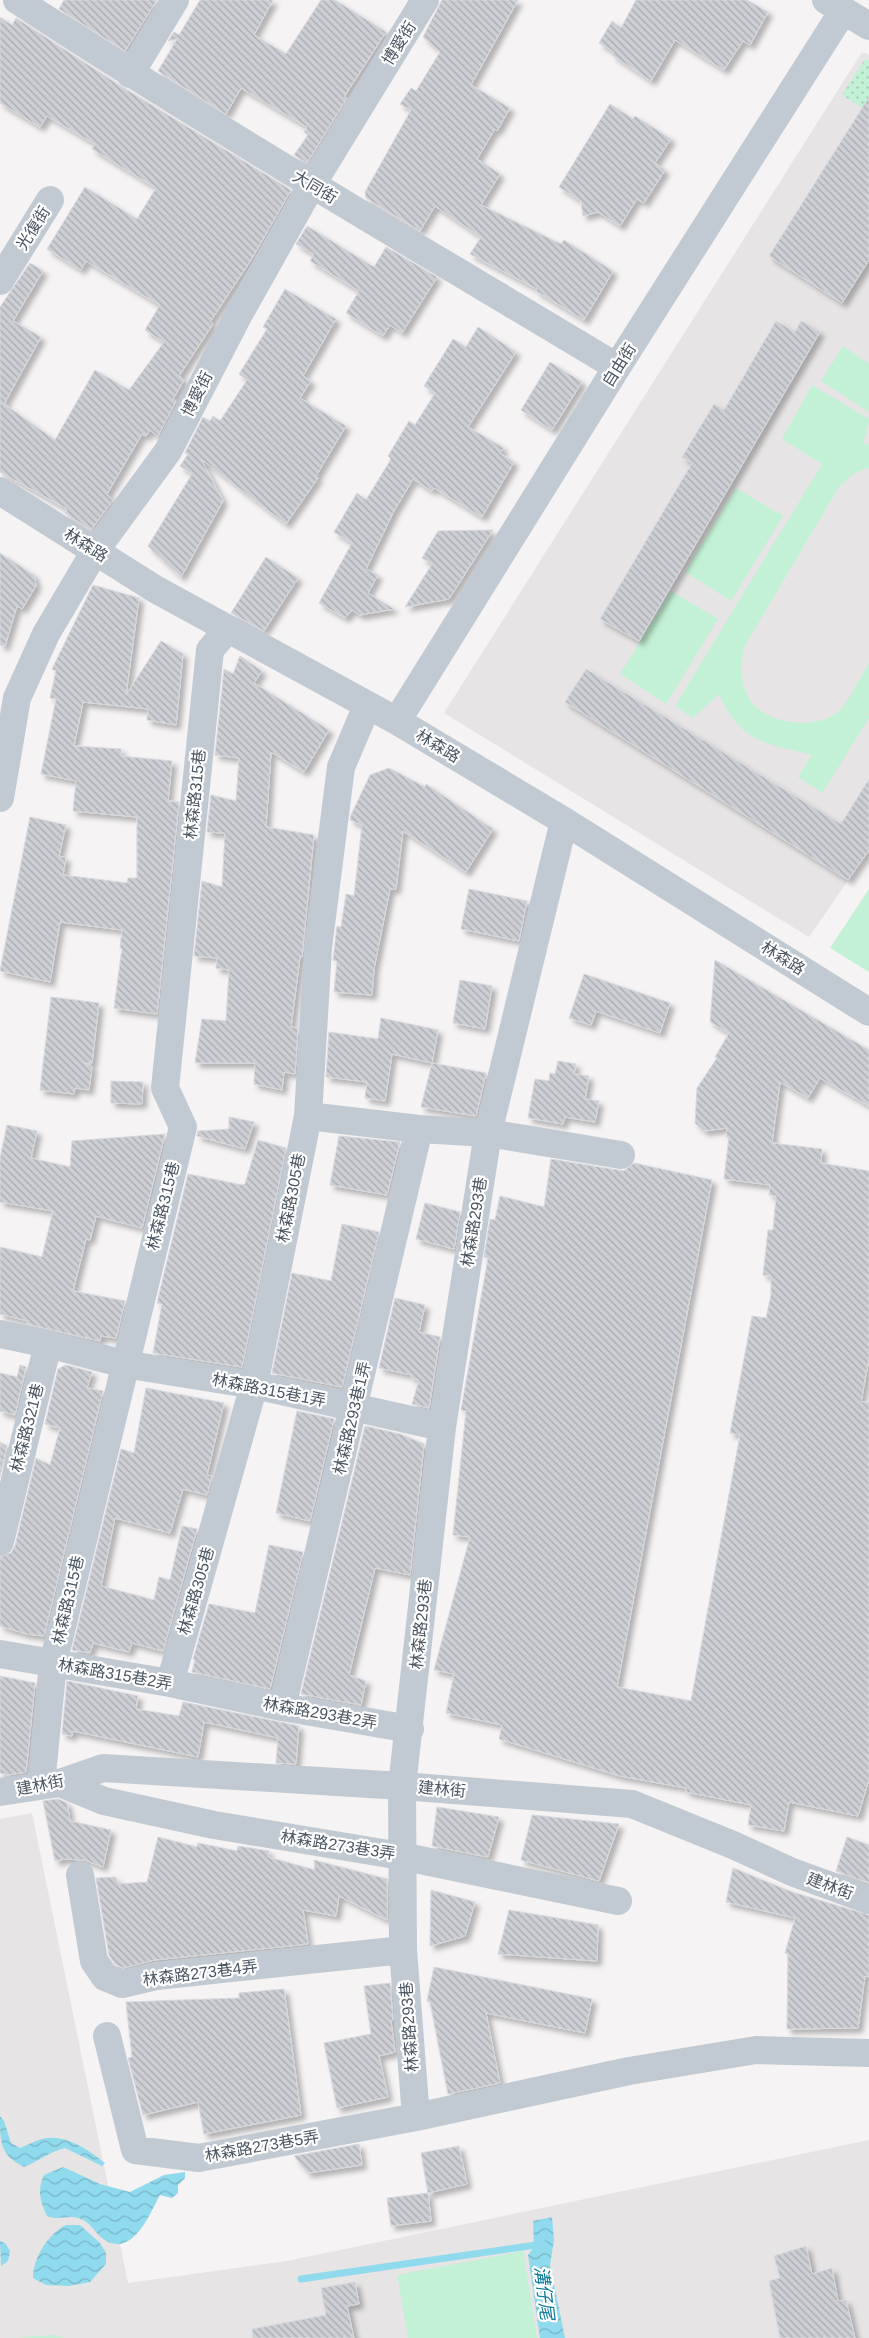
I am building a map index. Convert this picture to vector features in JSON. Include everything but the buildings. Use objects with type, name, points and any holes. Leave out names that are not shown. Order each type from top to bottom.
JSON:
[{"type":"street","name":"大同街","points":[[17,0],[130,74],[311,186],[618,367]]},
{"type":"street","points":[[130,74],[175,0]]},
{"type":"street","name":"博愛街","points":[[0,798],[9,695],[95,550],[168,451],[239,314],[311,186],[425,0]]},
{"type":"street","points":[[837,4],[869,2]]},
{"type":"street","points":[[837,4],[869,26]]},
{"type":"street","name":"自由街","points":[[397,721],[618,367],[837,4]]},
{"type":"street","name":"光復街","points":[[0,281],[50,200]]},
{"type":"street","name":"林森路","points":[[0,491],[155,589],[397,721],[564,821],[869,1012]]},
{"type":"street","name":"林森路315巷","points":[[50,1784],[53,1664],[124,1364],[183,1127],[164,1088],[210,650],[228,629]]},
{"type":"street","name":"林森路305巷","points":[[170,1683],[254,1385],[308,1116],[318,948],[341,767],[367,706]]},
{"type":"street","name":"林森路293巷","points":[[416,2118],[403,1950],[402,1786],[410,1729],[442,1427],[488,1133],[564,821]]},
{"type":"street","points":[[308,1116],[419,1129],[488,1133],[621,1155]]},
{"type":"street","name":"林森路293巷1弄","points":[[282,1707],[355,1407],[419,1129]]},
{"type":"street","points":[[0,1334],[48,1344],[124,1364]]},
{"type":"street","name":"林森路321巷","points":[[0,1542],[48,1344]]},
{"type":"street","name":"林森路315巷1弄","points":[[124,1364],[254,1385],[442,1427]]},
{"type":"street","name":"林森路315巷2弄","points":[[0,1654],[170,1683],[229,1696]]},
{"type":"street","name":"林森路293巷2弄","points":[[229,1696],[410,1729]]},
{"type":"street","name":"建林街","points":[[0,1792],[50,1784],[103,1768],[402,1786],[632,1804],[733,1845],[792,1872],[869,1900]]},
{"type":"street","name":"林森路273巷3弄","points":[[50,1784],[104,1801],[214,1825],[401,1856],[618,1901]]},
{"type":"street","name":"林森路273巷4弄","points":[[80,1875],[94,1961],[105,1977],[122,1984],[156,1976],[403,1950]]},
{"type":"street","name":"林森路273巷5弄","points":[[107,2036],[135,2150],[199,2158],[416,2118]]},
{"type":"street","points":[[416,2118],[629,2071],[756,2050],[869,2053]]},
{"type":"shaded area","points":[[862,52],[869,55],[869,850],[809,937],[444,713]]},
{"type":"shaded area","points":[[32,1813],[128,2283],[287,2261],[869,2140],[869,2338],[0,2338],[0,1819]]},
{"type":"green space","points":[[865,59],[869,60],[869,112],[842,95]]},
{"type":"green space","points":[[843,346],[869,364],[869,412],[821,381]]},
{"type":"green space","points":[[812,385],[869,419],[864,443],[869,445],[869,468],[856,472],[839,487],[744,647],[742,671],[747,695],[754,705],[764,713],[777,719],[805,723],[819,721],[841,709],[869,663],[869,718],[822,793],[798,777],[812,755],[767,743],[745,732],[727,710],[719,694],[693,718],[675,706],[822,464],[782,439]]},
{"type":"green space","points":[[736,488],[783,516],[731,601],[685,572]]},
{"type":"green space","points":[[671,591],[718,619],[666,704],[620,674]]},
{"type":"green space","points":[[869,889],[869,972],[830,948]]},
{"type":"green space","points":[[523,2251],[537,2338],[408,2338],[397,2275]]},
{"type":"green space","points":[[54,2335],[65,2338],[12,2338]]},
{"type":"water","points":[[0,2116],[4,2121],[11,2143],[20,2148],[44,2139],[63,2139],[86,2149],[105,2163],[102,2166],[65,2148],[24,2167],[10,2158],[3,2147],[0,2133]]},
{"type":"water","points":[[63,2167],[100,2184],[130,2192],[164,2175],[185,2172],[185,2178],[178,2185],[178,2193],[172,2198],[160,2195],[142,2228],[135,2236],[120,2244],[106,2241],[89,2224],[81,2219],[47,2216],[40,2196],[42,2180],[44,2175]]},
{"type":"water","name":"溝仔尾","points":[[552,2217],[554,2240],[550,2265],[565,2338],[540,2338],[528,2255],[534,2247],[533,2221]]},
{"type":"water","points":[[66,2225],[80,2225],[100,2243],[106,2253],[106,2264],[90,2282],[69,2286],[46,2285],[33,2278],[36,2263],[48,2240]]},
{"type":"water","points":[[0,2241],[5,2243],[10,2251],[8,2261],[1,2266]]},
{"type":"waterway","points":[[301,2279],[543,2244]]}]
